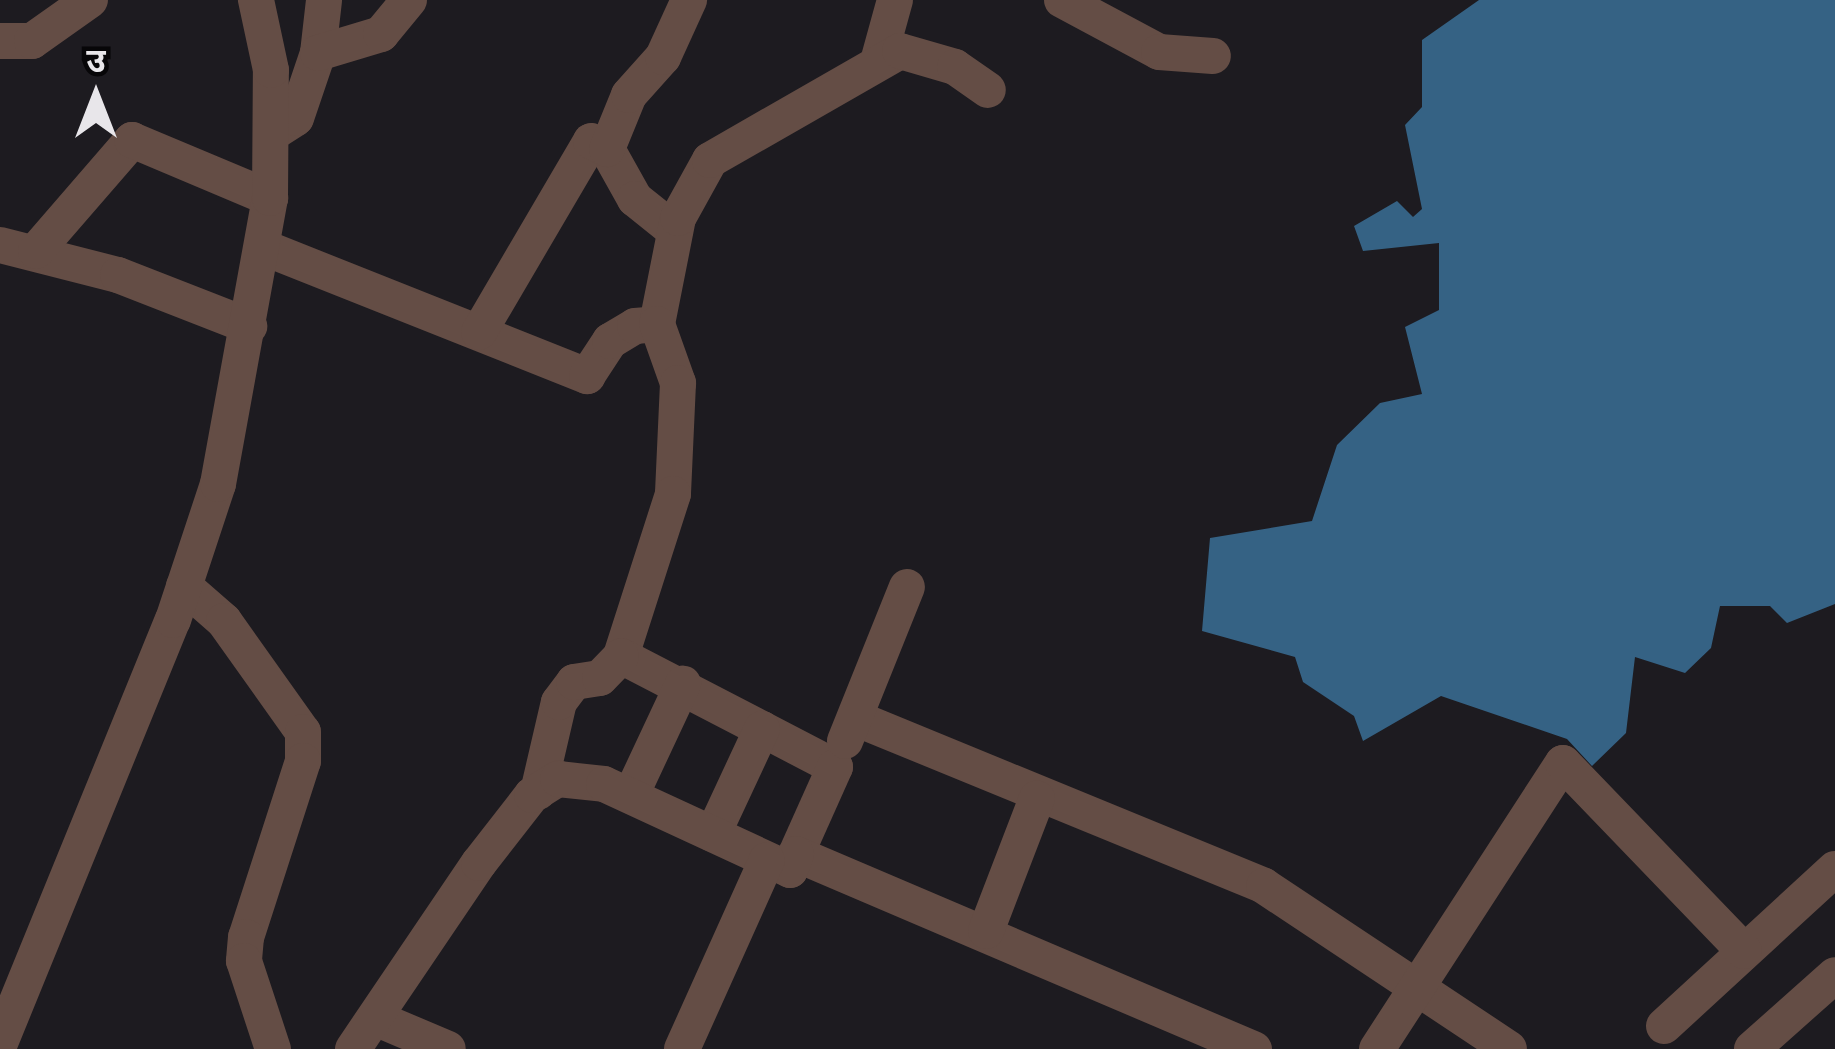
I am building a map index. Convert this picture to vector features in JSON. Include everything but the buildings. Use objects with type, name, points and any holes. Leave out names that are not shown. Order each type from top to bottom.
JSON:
[{"type":"street","points":[[0,41],[32,40],[90,0]]},
{"type":"street","points":[[0,1043],[184,586],[218,484],[265,248],[270,198],[273,133],[256,0]]},
{"type":"street","points":[[273,133],[296,118],[318,53],[324,0]]},
{"type":"street","points":[[318,53],[380,34],[409,0]]},
{"type":"street","points":[[607,148],[629,95],[663,58],[689,0]]},
{"type":"street","points":[[879,58],[895,0]]},
{"type":"street","points":[[1062,0],[1159,52],[1213,56]]},
{"type":"street","points":[[353,1049],[538,791],[559,702],[574,682],[600,678],[621,656],[650,582],[677,450],[678,383],[657,324],[689,185],[710,160],[844,88],[879,58],[900,51],[988,90]]},
{"type":"street","points":[[249,326],[18,248],[132,140],[270,198]]},
{"type":"street","points":[[479,332],[591,141],[607,148],[635,199],[675,231]]},
{"type":"street","points":[[265,248],[587,376],[610,341],[634,326],[657,324]]},
{"type":"street","points":[[184,586],[224,621],[303,732],[303,761],[246,937],[244,961],[273,1049]]},
{"type":"street","points":[[682,1049],[782,857],[835,767],[907,587]]},
{"type":"street","points":[[621,656],[683,684],[835,767]]},
{"type":"street","points":[[631,795],[683,684]]},
{"type":"street","points":[[854,718],[1036,798],[1264,886],[1510,1049]]},
{"type":"street","points":[[713,834],[762,730]]},
{"type":"street","points":[[1376,1049],[1563,763],[1744,951]]},
{"type":"street","points":[[538,791],[581,776],[713,834],[986,931],[1254,1049]]},
{"type":"street","points":[[986,931],[1036,798]]},
{"type":"street","points":[[1664,1026],[1835,869]]},
{"type":"street","points":[[1752,1049],[1835,975]]},
{"type":"street","points":[[375,1018],[441,1048]]},
{"type":"water","points":[[1479,0],[1835,0],[1835,604],[1787,623],[1770,606],[1720,606],[1711,648],[1685,673],[1635,657],[1626,733],[1592,766],[1567,739],[1441,696],[1363,741],[1354,716],[1303,682],[1295,657],[1202,631],[1210,538],[1312,521],[1337,445],[1380,403],[1422,394],[1405,327],[1439,310],[1439,243],[1363,251],[1354,226],[1397,201],[1413,217],[1422,209],[1405,125],[1422,107],[1422,40]]}]
